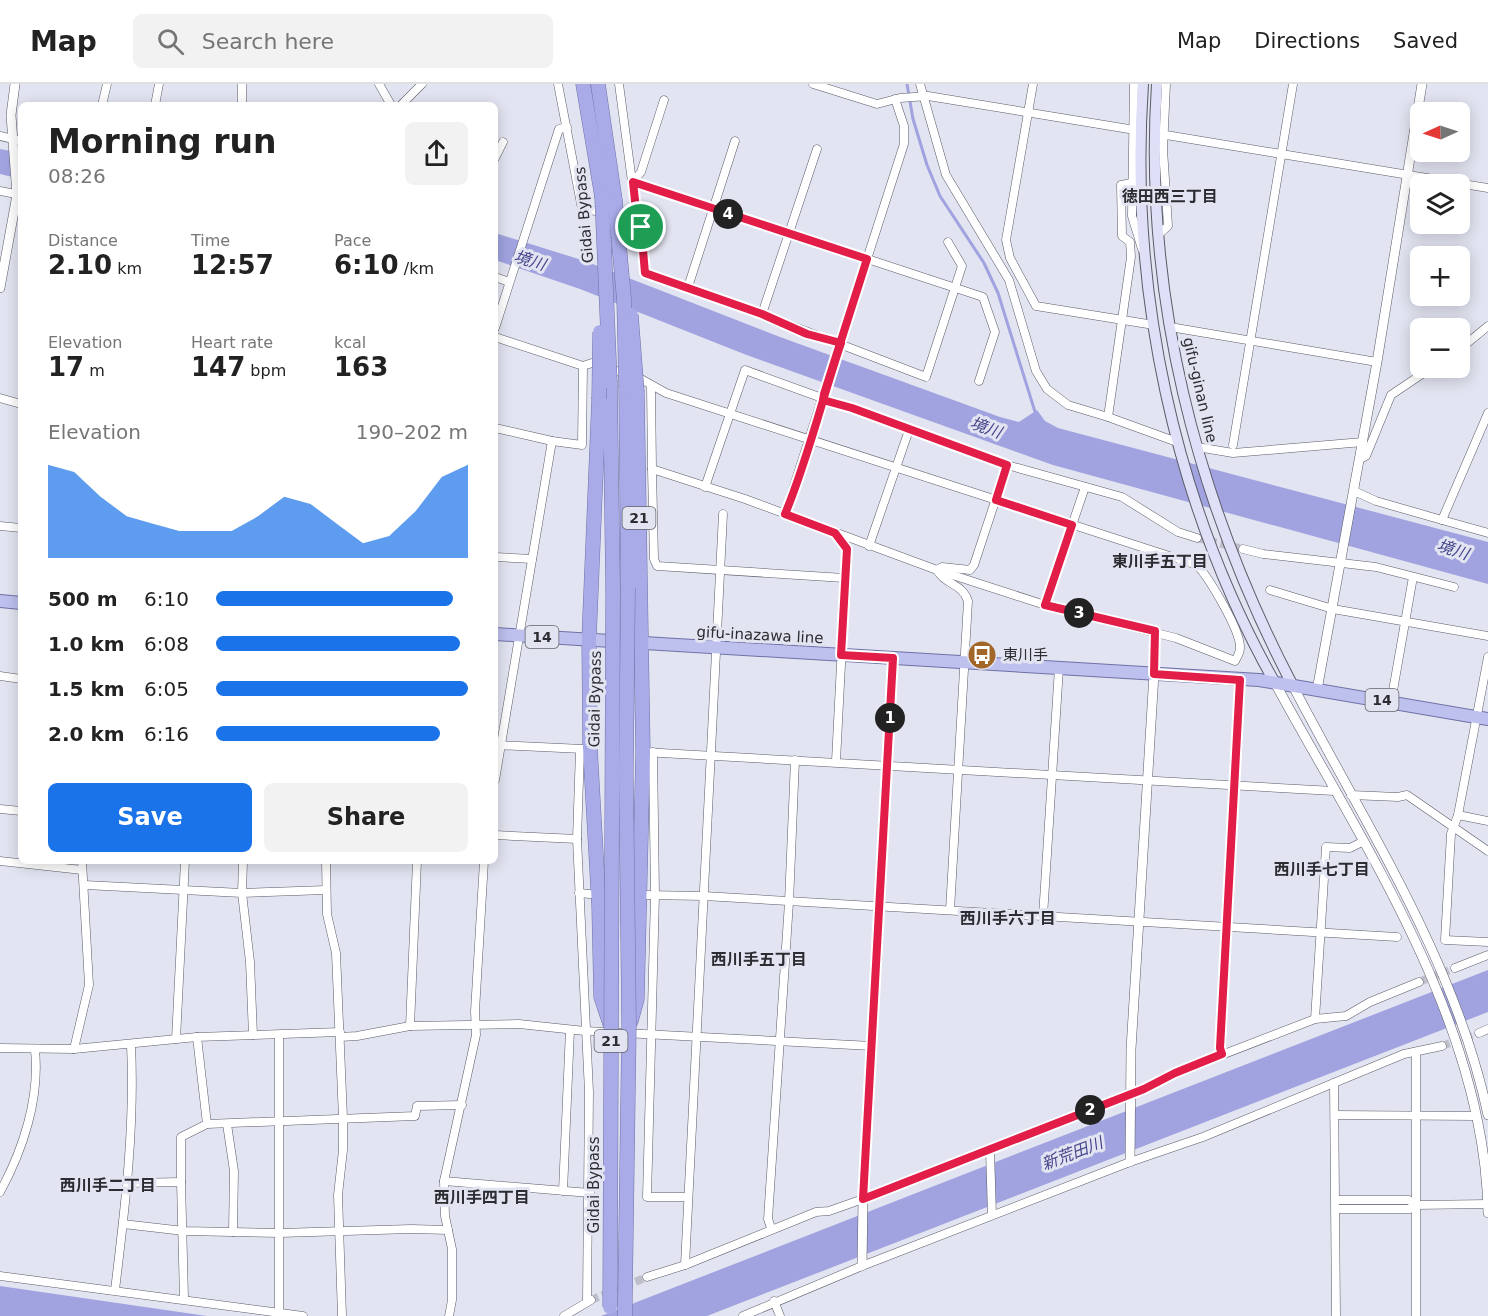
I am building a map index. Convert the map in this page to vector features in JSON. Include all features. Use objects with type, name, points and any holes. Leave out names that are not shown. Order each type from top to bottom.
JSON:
[{"type":"highway","name":"Gidai Bypass","points":[[583,84],[608,199],[624,299],[633,319],[631,390]]},
{"type":"highway","name":"Gidai Bypass","points":[[598,84],[608,199],[607,295],[613,588],[610,1316]]},
{"type":"highway","name":"21","points":[[607,295],[600,312],[599,399],[585,748],[599,906],[601,997],[611,1026]]},
{"type":"highway","name":"21","points":[[625,1316],[629,1026],[626,774],[631,390]]},
{"type":"highway","name":"21","points":[[629,1026],[637,999],[648,752],[640,643],[631,390]]},
{"type":"main road","name":"gifu-ginan line","points":[[1143,84],[1141,114],[1146,260],[1154,324],[1177,444],[1200,516],[1232,595],[1275,683]]},
{"type":"main road","name":"gifu-ginan line","points":[[1157,84],[1155,115],[1158,235],[1180,383],[1216,512],[1242,580],[1293,686]]},
{"type":"main road","points":[[0,601],[18,603]]},
{"type":"main road","name":"gifu-inazawa line","points":[[498,634],[1240,680],[1275,683],[1482,718]]},
{"type":"street","points":[[15,84],[11,101],[16,141],[18,189]]},
{"type":"street","points":[[103,102],[107,84]]},
{"type":"street","points":[[156,102],[159,84]]},
{"type":"street","points":[[242,102],[243,84]]},
{"type":"street","points":[[379,84],[389,102]]},
{"type":"street","points":[[404,102],[422,84]]},
{"type":"street","points":[[558,84],[582,209],[592,208],[626,219],[637,219]]},
{"type":"street","points":[[619,84],[637,219],[641,227],[645,273],[762,314],[807,334],[926,377],[962,266],[948,242]]},
{"type":"street","points":[[813,84],[834,88],[877,104],[921,96],[1133,130]]},
{"type":"street","points":[[920,84],[921,96],[946,175],[1009,280],[1036,370],[1047,389],[1068,405],[1108,417],[1177,444]]},
{"type":"street","points":[[1033,84],[1006,240],[1010,258],[1036,306],[1154,324]]},
{"type":"street","points":[[1134,84],[1131,216],[1146,260]]},
{"type":"street","points":[[1158,235],[1168,226],[1162,134],[1166,84]]},
{"type":"street","points":[[1233,445],[1293,84]]},
{"type":"street","points":[[1317,690],[1354,495],[1422,84]]},
{"type":"street","points":[[785,514],[904,144],[904,126],[898,99]]},
{"type":"street","points":[[633,182],[641,172],[664,100]]},
{"type":"street","points":[[498,318],[559,129],[567,127]]},
{"type":"street","points":[[1162,134],[1488,188]]},
{"type":"street","points":[[0,136],[16,141]]},
{"type":"street","points":[[688,287],[735,141]]},
{"type":"street","points":[[498,152],[503,142]]},
{"type":"street","points":[[762,314],[817,149]]},
{"type":"street","points":[[633,182],[983,297],[995,332],[979,381]]},
{"type":"street","points":[[1108,417],[1124,319],[1131,257],[1130,242],[1122,236],[1121,184],[1132,183]]},
{"type":"street","points":[[0,191],[18,195]]},
{"type":"street","points":[[0,288],[1,272],[18,199]]},
{"type":"street","points":[[498,277],[510,279]]},
{"type":"street","points":[[1470,341],[1488,326]]},
{"type":"street","points":[[1170,327],[1377,362]]},
{"type":"street","points":[[498,338],[583,366],[592,363],[641,379],[666,393],[1197,565],[1209,578],[1239,638],[1241,650],[1234,661],[1155,631],[1045,605],[937,570],[785,514],[652,469]]},
{"type":"street","points":[[498,429],[582,445],[583,366]]},
{"type":"street","points":[[705,487],[745,370],[1007,465],[1122,497],[1178,532],[1197,538]]},
{"type":"street","points":[[1360,459],[1366,456],[1391,395],[1416,378]]},
{"type":"street","points":[[651,386],[654,559],[657,566],[844,578]]},
{"type":"street","points":[[0,398],[18,403]]},
{"type":"street","points":[[1442,520],[1488,413]]},
{"type":"street","points":[[869,546],[909,430]]},
{"type":"street","points":[[552,441],[498,745],[585,748],[577,839],[590,1193],[589,1300],[564,1316]]},
{"type":"street","points":[[1198,451],[1233,453],[1363,442]]},
{"type":"street","points":[[937,570],[942,567],[970,570],[974,565],[1007,465]]},
{"type":"street","points":[[1045,605],[1085,487]]},
{"type":"street","points":[[1354,495],[1488,532]]},
{"type":"street","points":[[685,1264],[686,1197],[712,755],[723,514]]},
{"type":"street","points":[[0,526],[18,528]]},
{"type":"street","points":[[835,533],[847,549],[836,761]]},
{"type":"street","points":[[1243,549],[1342,558],[1454,588]]},
{"type":"street","points":[[498,557],[532,559]]},
{"type":"street","points":[[937,570],[940,575],[965,591],[968,601],[950,910]]},
{"type":"street","points":[[1391,702],[1413,577]]},
{"type":"street","points":[[1270,590],[1333,609],[1488,636]]},
{"type":"street","points":[[1129,1158],[1129,1097],[1155,631]]},
{"type":"street","points":[[1488,657],[1482,718],[1458,815],[1450,834],[1445,940],[1488,942]]},
{"type":"street","points":[[861,1262],[893,658]]},
{"type":"street","points":[[1043,916],[1059,668]]},
{"type":"street","points":[[0,676],[18,678]]},
{"type":"street","points":[[1222,1054],[1220,1048],[1240,680]]},
{"type":"street","points":[[1275,683],[1362,842],[1434,981],[1453,1033],[1475,1116],[1488,1213]]},
{"type":"street","points":[[1293,686],[1446,978],[1464,1028],[1488,1115]]},
{"type":"street","points":[[686,1197],[647,1197],[655,895],[648,752],[1334,790]]},
{"type":"street","points":[[771,1228],[768,1219],[789,902],[795,760]]},
{"type":"street","points":[[1352,795],[1398,797],[1407,795],[1454,825],[1488,852]]},
{"type":"street","points":[[0,809],[18,811]]},
{"type":"street","points":[[1458,815],[1488,821]]},
{"type":"street","points":[[498,835],[577,839]]},
{"type":"street","points":[[1315,1019],[1326,847],[1350,848],[1362,842]]},
{"type":"street","points":[[0,861],[18,862]]},
{"type":"street","points":[[62,864],[82,865],[85,885],[89,985],[74,1049]]},
{"type":"street","points":[[176,1040],[185,864]]},
{"type":"street","points":[[243,864],[242,893],[250,962],[253,1035]]},
{"type":"street","points":[[326,864],[326,890],[336,953],[343,1118],[338,1230],[342,1316]]},
{"type":"street","points":[[410,1026],[417,864]]},
{"type":"street","points":[[449,1316],[452,1280],[444,1181],[462,1105],[476,1024],[484,864]]},
{"type":"street","points":[[85,885],[242,893],[326,890]]},
{"type":"street","points":[[579,893],[590,894]]},
{"type":"street","points":[[644,895],[704,896],[1397,937]]},
{"type":"street","points":[[1455,968],[1488,955]]},
{"type":"street","points":[[647,1276],[685,1264],[771,1228],[863,1201],[991,1154],[1129,1097],[1222,1054],[1315,1019],[1346,1016],[1370,1002],[1419,982]]},
{"type":"street","points":[[0,1048],[74,1049],[197,1037],[253,1035],[340,1034],[357,1036],[410,1026],[476,1024],[872,1046]]},
{"type":"street","points":[[1479,1033],[1488,1029]]},
{"type":"street","points":[[562,1191],[570,1030]]},
{"type":"street","points":[[279,1035],[279,1312]]},
{"type":"street","points":[[197,1037],[207,1125]]},
{"type":"street","points":[[115,1290],[129,1183],[128,1159],[134,1091],[131,1045]]},
{"type":"street","points":[[743,1316],[861,1262],[992,1215],[1129,1158],[1203,1137],[1404,1054],[1442,1046]]},
{"type":"street","points":[[0,1192],[23,1140],[33,1103],[35,1050]]},
{"type":"street","points":[[1416,1053],[1416,1316]]},
{"type":"street","points":[[1334,1083],[1336,1316]]},
{"type":"street","points":[[184,1298],[181,1137],[207,1125],[415,1116],[417,1106],[462,1105]]},
{"type":"street","points":[[1336,1115],[1475,1116]]},
{"type":"street","points":[[226,1124],[234,1171],[233,1232]]},
{"type":"street","points":[[991,1154],[992,1215]]},
{"type":"street","points":[[444,1181],[590,1193]]},
{"type":"street","points":[[129,1183],[181,1182]]},
{"type":"street","points":[[1336,1200],[1409,1200],[1416,1205]]},
{"type":"street","points":[[1336,1209],[1410,1209],[1416,1205],[1488,1204]]},
{"type":"street","points":[[123,1224],[184,1231],[280,1233],[338,1230],[448,1230]]},
{"type":"street","points":[[0,1276],[184,1298],[303,1316]]},
{"type":"street","points":[[774,1301],[780,1316]]},
{"type":"water","points":[[0,149],[18,152],[18,178],[0,174]]},
{"type":"water","name":"境川","points":[[498,234],[585,261],[780,337],[1000,417],[1019,422],[1037,410],[1045,421],[1058,428],[1488,542],[1488,584],[1053,465],[744,354],[580,289],[498,261]]},
{"type":"water","name":"新荒田川","points":[[1488,970],[1488,1012],[707,1316],[601,1316]]},
{"type":"water","points":[[0,1286],[207,1316],[0,1316]]},
{"type":"waterway","points":[[907,84],[913,119],[927,165],[940,196],[984,263],[998,293],[1036,415]]},
{"type":"tunnel","points":[[1197,538],[1243,549]]},
{"type":"tunnel","points":[[1419,982],[1455,968]]},
{"type":"tunnel","points":[[1442,1046],[1479,1033]]},
{"type":"tunnel","points":[[591,1300],[647,1277]]},
{"type":"place","name":"東川手","points":[[982,655]]},
{"type":"district","name":"徳田西三丁目","points":[[1170,196]]},
{"type":"district","name":"東川手五丁目","points":[[1160,561]]},
{"type":"district","name":"西川手七丁目","points":[[1322,869]]},
{"type":"district","name":"西川手六丁目","points":[[1008,918]]},
{"type":"district","name":"西川手五丁目","points":[[759,959]]},
{"type":"district","name":"西川手二丁目","points":[[108,1185]]},
{"type":"district","name":"西川手四丁目","points":[[482,1197]]},
{"type":"route","points":[[641,227],[637,219],[633,182],[639,186],[867,259],[841,343],[824,394],[823,400],[852,408],[1007,465],[996,500],[1072,525],[1045,605],[1155,631],[1154,674],[1240,680],[1220,1048],[1222,1054],[1175,1073],[1144,1089],[863,1199],[893,658],[841,655],[847,549],[835,533],[785,514],[792,497],[810,439],[823,400],[841,343],[807,334],[762,314],[645,273],[641,227]]}]
